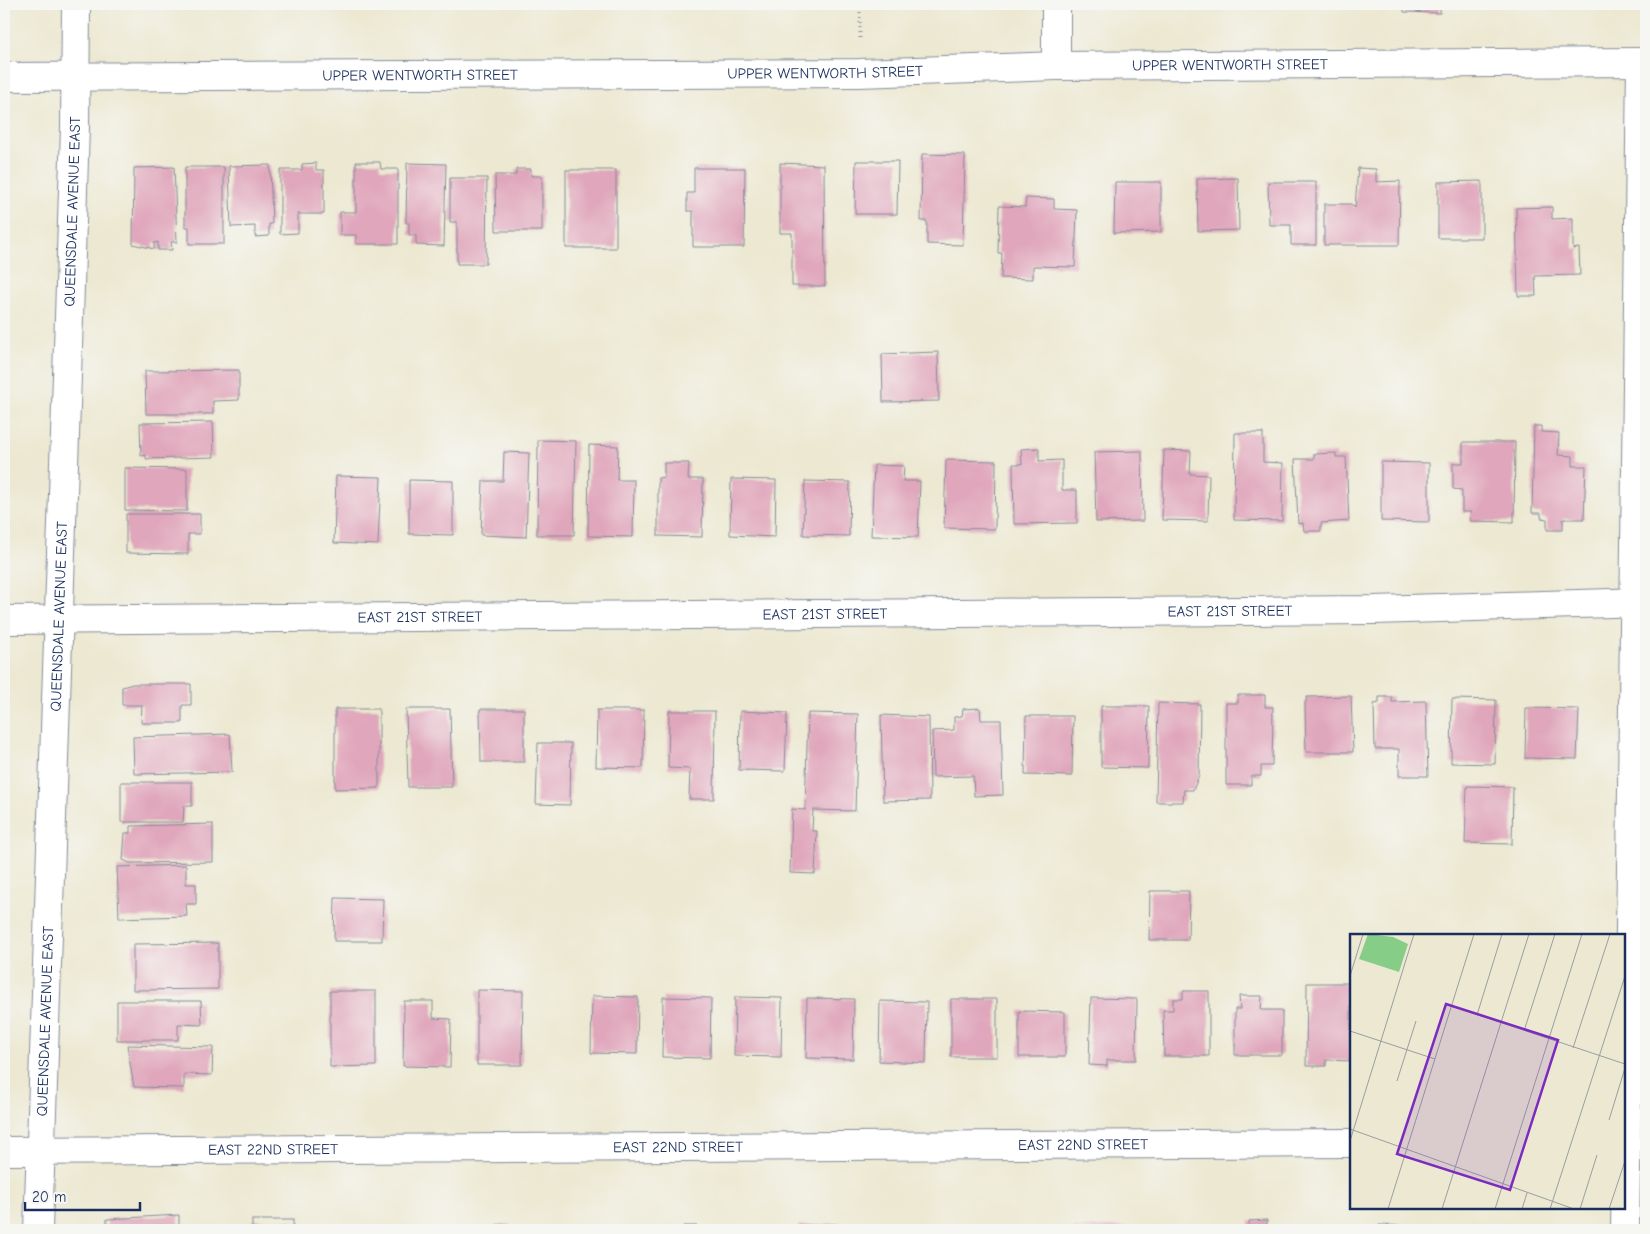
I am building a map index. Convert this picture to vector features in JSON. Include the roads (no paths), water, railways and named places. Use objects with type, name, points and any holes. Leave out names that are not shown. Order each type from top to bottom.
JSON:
[{"type":"street","name":"QUEENSDALE AVENUE EAST","points":[[38,1230],[59,620],[76,4]]},
{"type":"street","points":[[1056,4],[1056,66]]},
{"type":"street","name":"UPPER WENTWORTH STREET","points":[[4,77],[849,73],[1056,66],[1644,62]]},
{"type":"street","points":[[1625,1230],[1632,1133],[1639,868],[1644,62]]},
{"type":"street","name":"EAST 21ST STREET","points":[[4,620],[1374,610],[1641,602]]},
{"type":"street","name":"EAST 22ND STREET","points":[[4,1151],[1350,1143]]}]
